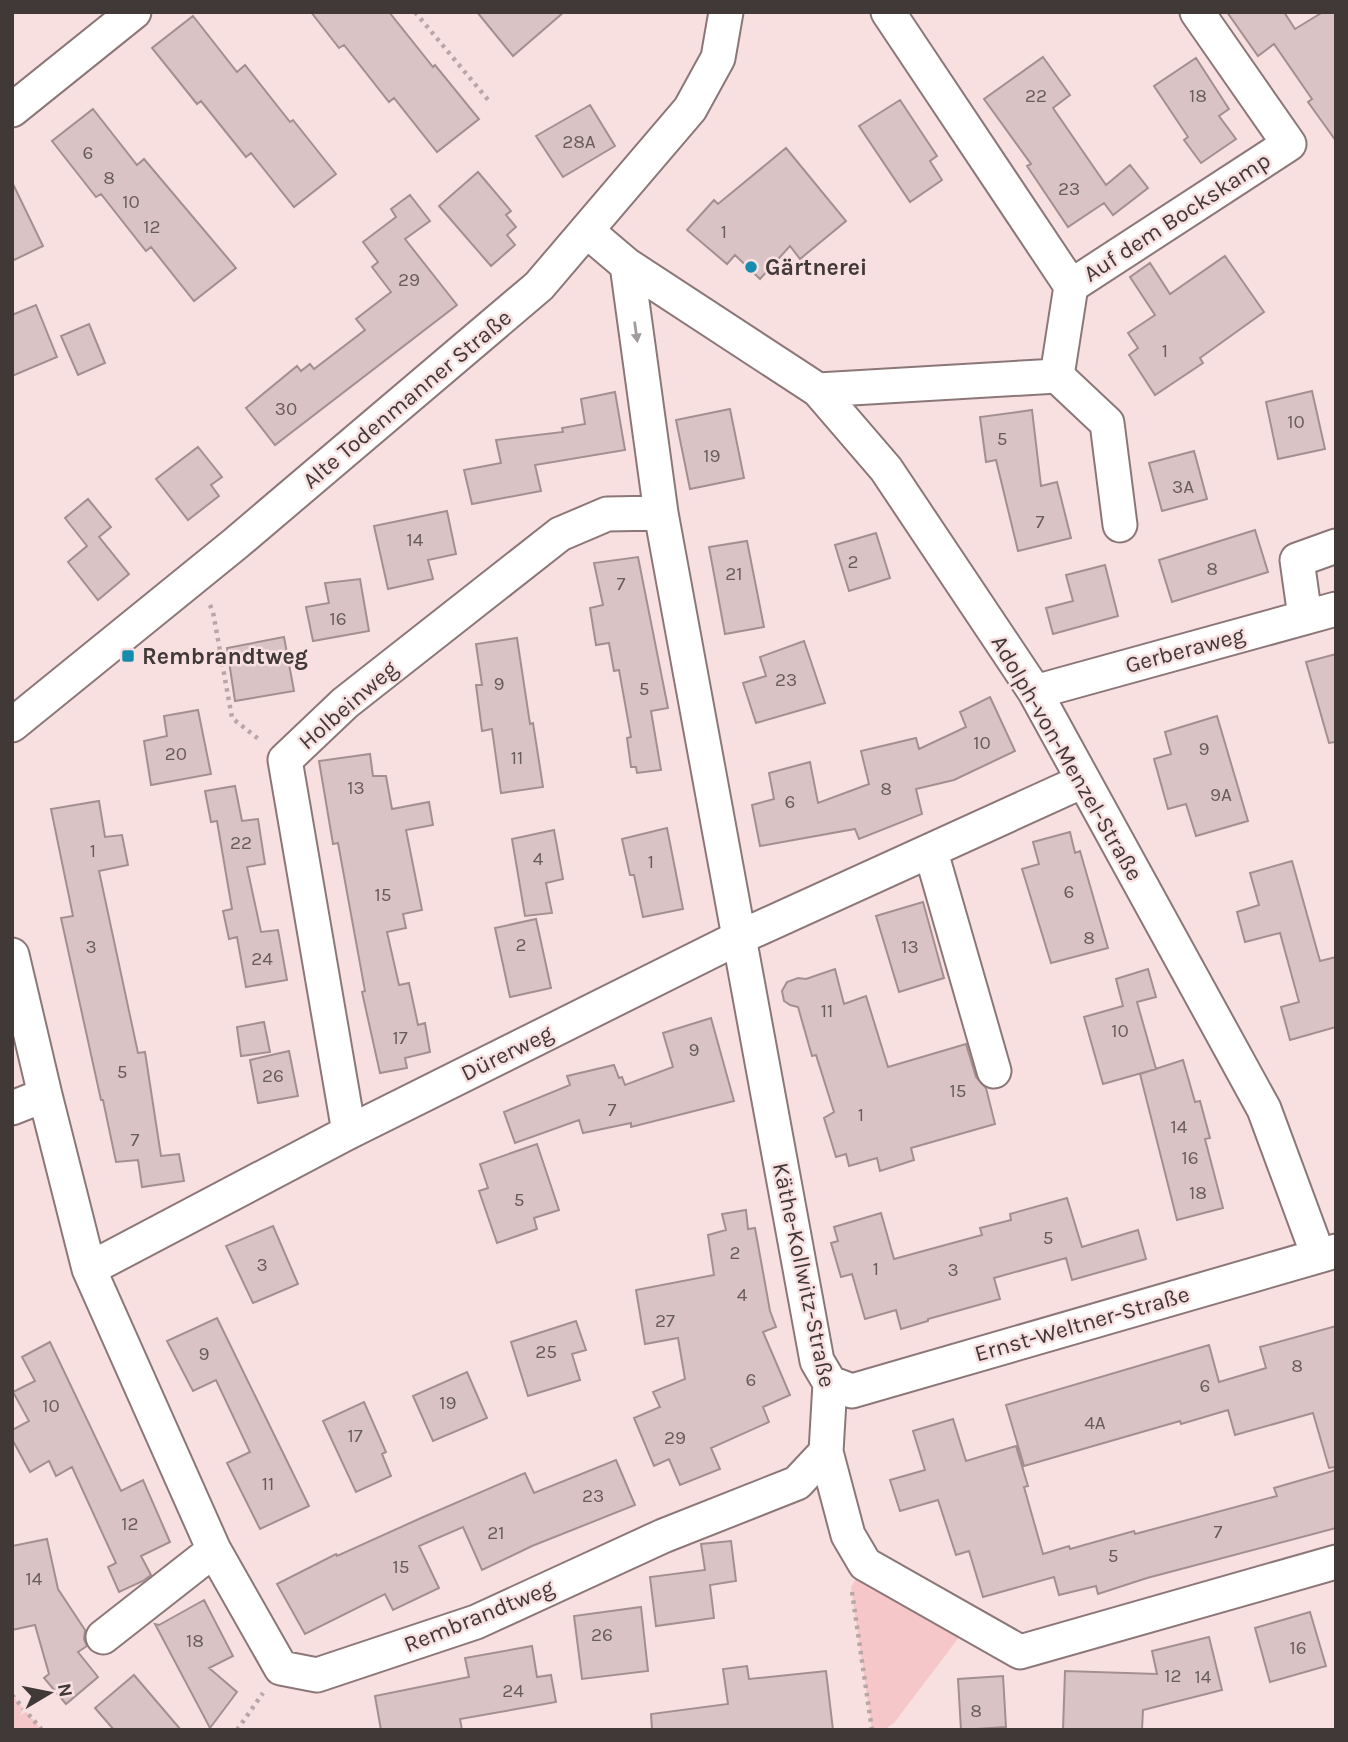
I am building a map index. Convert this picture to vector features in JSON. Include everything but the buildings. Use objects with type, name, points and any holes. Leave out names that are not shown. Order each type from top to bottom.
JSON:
[{"type":"street","points":[[12,110],[134,12]]},
{"type":"street","name":"Alte Todenmanner Straße","points":[[12,725],[195,576],[539,286],[690,109],[718,58],[726,12]]},
{"type":"street","name":"Auf dem Bockskamp","points":[[888,12],[1071,286],[1057,376]]},
{"type":"street","name":"Auf dem Bockskamp","points":[[1071,286],[1289,144],[1197,12]]},
{"type":"street","name":"Adolph-von-Menzel-Straße","points":[[587,231],[627,265],[818,390],[886,469],[1035,692],[1264,1109],[1327,1253]]},
{"type":"street","points":[[627,265],[661,513],[738,938]]},
{"type":"street","points":[[818,390],[1057,376],[1107,423],[1120,525]]},
{"type":"street","name":"Holbeinweg","points":[[349,1132],[285,760],[345,703],[560,534],[607,514],[661,513]]},
{"type":"street","points":[[1320,613],[1297,560],[1336,545]]},
{"type":"street","name":"Gerberaweg","points":[[1035,692],[1320,613]]},
{"type":"street","name":"Dürerweg","points":[[89,1269],[349,1132],[738,938],[1083,781]]},
{"type":"street","points":[[931,852],[994,1071]]},
{"type":"street","name":"Käthe-Kollwitz-Straße","points":[[738,938],[817,1361],[830,1383],[826,1452],[848,1535],[865,1564]]},
{"type":"street","points":[[12,955],[44,1095],[89,1269],[214,1550],[281,1668]]},
{"type":"street","points":[[12,1108],[44,1095]]},
{"type":"street","name":"Ernst-Weltner-Straße","points":[[830,1383],[852,1391],[1327,1253]]},
{"type":"street","name":"Rembrandtweg","points":[[281,1668],[317,1675],[475,1622],[663,1536],[797,1483],[826,1452]]},
{"type":"street","points":[[797,1483],[838,1498]]},
{"type":"street","points":[[103,1637],[214,1550]]},
{"type":"street","points":[[865,1564],[1020,1652],[1336,1562]]},
{"type":"path","points":[[415,12],[489,101]]},
{"type":"path","points":[[195,576],[214,611],[232,718]]},
{"type":"path","points":[[865,1564],[851,1587],[872,1730]]},
{"type":"path","points":[[237,1730],[281,1668]]},
{"type":"path","points":[[12,1695],[42,1730]]},
{"type":"shaded area","points":[[861,1571],[960,1636],[894,1723],[884,1730],[872,1730],[851,1587]]},
{"type":"shaded area","points":[[12,1695],[42,1730],[12,1730]]},
{"type":"place","name":"Gärtnerei","points":[[751,267]]},
{"type":"place","name":"Rembrandtweg","points":[[128,656]]}]
